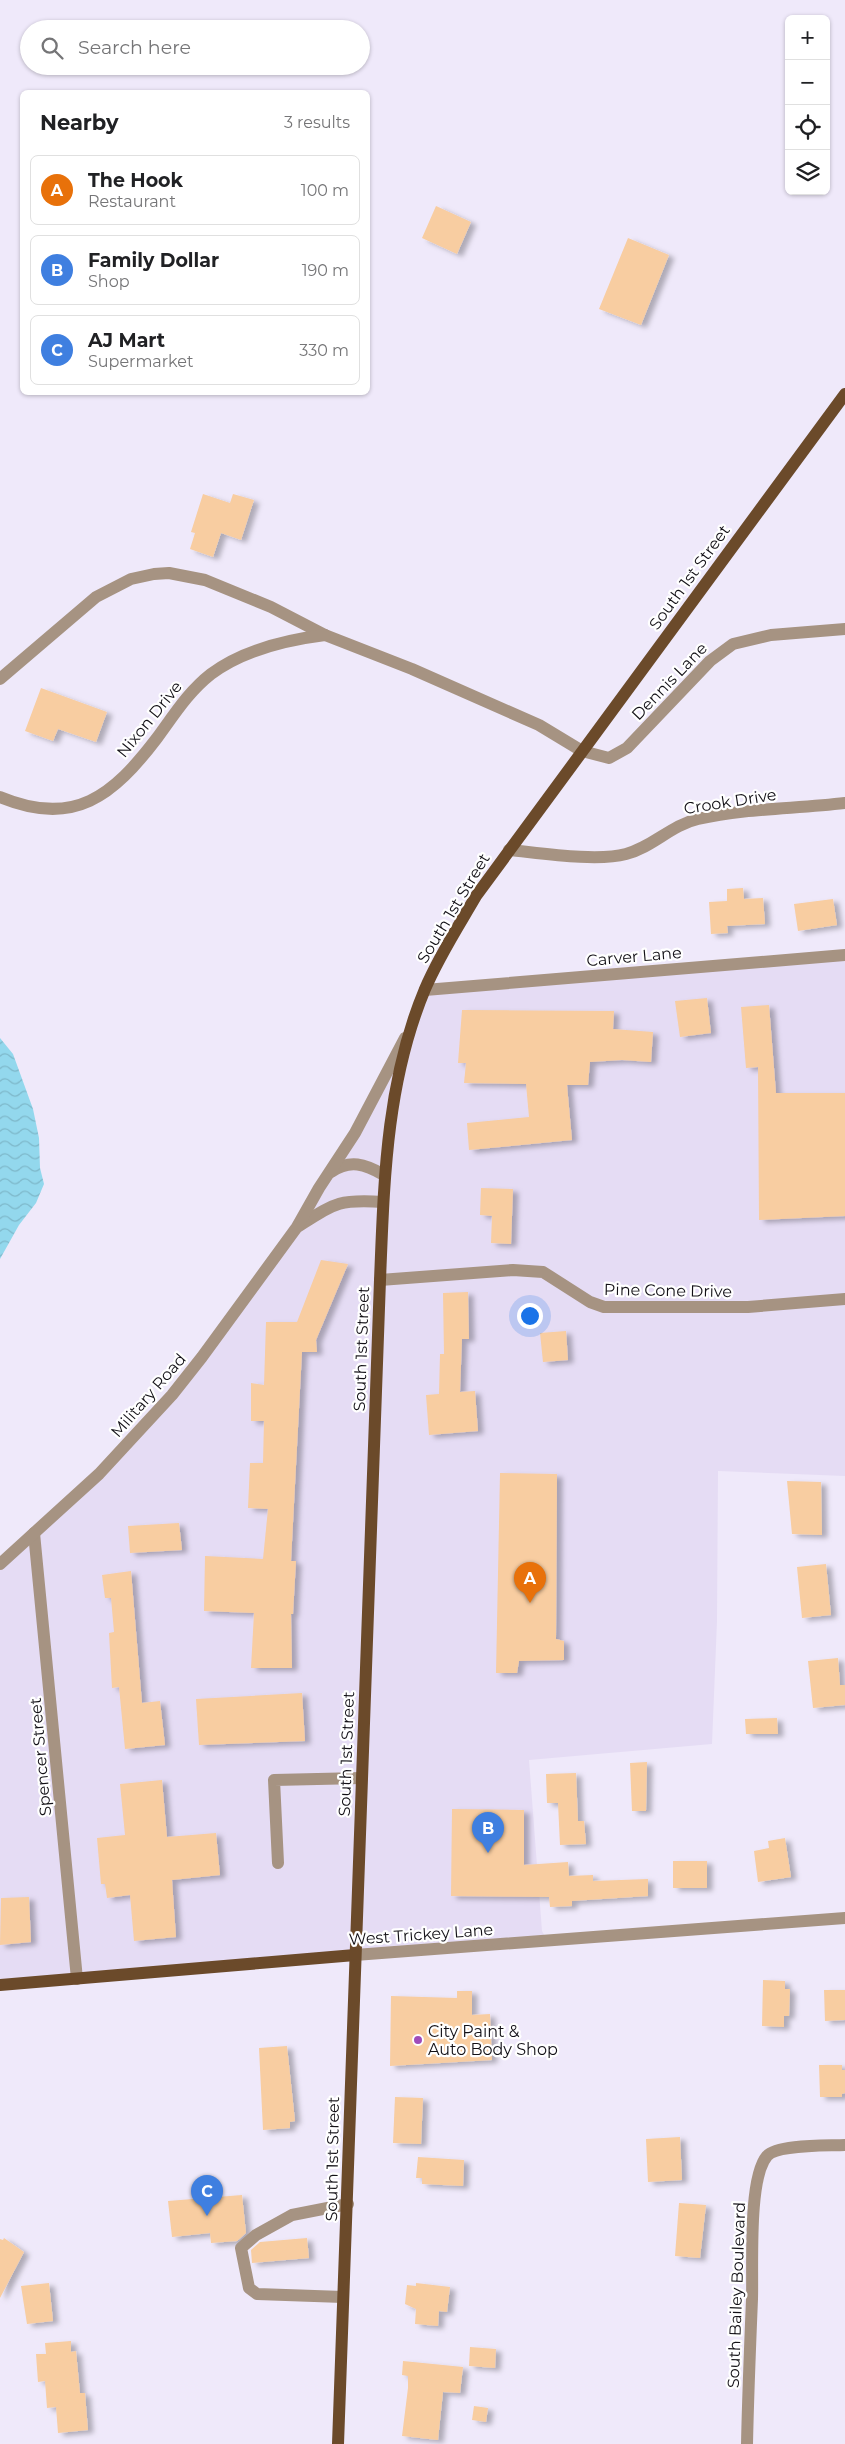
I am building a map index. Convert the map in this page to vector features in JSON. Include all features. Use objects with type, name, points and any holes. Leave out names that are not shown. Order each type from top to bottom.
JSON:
[{"type":"main road","name":"South 1st Street","points":[[338,2444],[384,1175],[394,1098],[412,1025],[425,990],[441,956],[466,913],[509,850],[845,394]]},
{"type":"main road","name":"West Trickey Lane","points":[[0,1985],[355,1955]]},
{"type":"street","name":"Nixon Drive","points":[[0,679],[96,596],[131,579],[154,574],[176,574],[205,580],[271,607],[325,635],[412,669],[539,725],[582,752]]},
{"type":"street","name":"Dennis Lane","points":[[582,752],[609,758],[627,748],[710,660],[732,644],[771,635],[845,629]]},
{"type":"street","name":"Nixon Drive","points":[[0,798],[43,810],[64,810],[83,806],[104,794],[116,784],[156,739],[191,692],[211,674],[260,649],[296,639],[325,635]]},
{"type":"street","name":"Crook Drive","points":[[509,850],[586,856],[626,854],[650,844],[672,828],[696,820],[757,809],[845,803]]},
{"type":"street","name":"Carver Lane","points":[[425,990],[845,955]]},
{"type":"street","name":"Military Road","points":[[0,1564],[99,1474],[172,1395],[297,1228],[319,1188],[355,1133],[412,1025]]},
{"type":"street","name":"Military Road","points":[[319,1188],[332,1172],[343,1165],[366,1165],[384,1175]]},
{"type":"street","name":"Military Road","points":[[297,1228],[336,1204],[348,1201],[383,1202]]},
{"type":"street","name":"Pine Cone Drive","points":[[380,1280],[513,1270],[543,1272],[590,1302],[604,1307],[621,1308],[748,1307],[845,1299]]},
{"type":"street","name":"Spencer Street","points":[[34,1533],[77,1979]]},
{"type":"street","points":[[278,1863],[274,1780],[362,1778]]},
{"type":"street","name":"West Trickey Lane","points":[[355,1955],[845,1918]]},
{"type":"street","name":"South Bailey Boulevard","points":[[747,2444],[755,2204],[760,2168],[767,2156],[786,2148],[845,2144]]},
{"type":"street","points":[[344,2297],[258,2294],[249,2288],[241,2248],[256,2235],[292,2215],[348,2204]]},
{"type":"shaded area","points":[[845,955],[845,1476],[718,1471],[717,1621],[712,1744],[529,1760],[542,1931],[547,1940],[0,1985],[0,1563],[172,1395],[355,1133],[425,990]]},
{"type":"water","points":[[0,1038],[13,1054],[33,1109],[39,1138],[40,1168],[44,1184],[36,1203],[19,1225],[0,1259]]},
{"type":"building","points":[[436,206],[471,222],[457,254],[422,238]]},
{"type":"building","points":[[628,238],[669,255],[641,325],[599,309]]},
{"type":"building","points":[[203,494],[230,503],[233,494],[254,500],[241,540],[221,533],[213,557],[190,549],[195,533],[191,532]]},
{"type":"building","points":[[41,688],[107,712],[96,742],[58,729],[53,741],[25,731]]},
{"type":"building","points":[[743,888],[744,899],[763,898],[765,924],[727,926],[728,933],[711,934],[709,902],[727,901],[727,889]]},
{"type":"building","points":[[833,899],[837,925],[798,931],[794,904]]},
{"type":"building","points":[[707,998],[711,1033],[680,1037],[675,1001]]},
{"type":"building","points":[[769,1005],[776,1093],[845,1093],[845,1216],[759,1220],[758,1067],[746,1068],[741,1007]]},
{"type":"building","points":[[462,1010],[614,1011],[613,1029],[653,1032],[651,1062],[622,1060],[590,1062],[588,1085],[567,1085],[572,1140],[469,1150],[467,1123],[529,1117],[526,1084],[464,1083],[466,1063],[458,1063]]},
{"type":"building","points":[[481,1188],[513,1189],[511,1244],[491,1243],[492,1216],[480,1215]]},
{"type":"building","points":[[321,1260],[348,1264],[316,1340],[317,1352],[302,1352],[291,1561],[296,1561],[293,1614],[291,1614],[292,1668],[251,1668],[254,1613],[204,1611],[205,1556],[263,1559],[268,1509],[248,1508],[250,1463],[263,1463],[264,1421],[251,1421],[251,1383],[264,1385],[266,1322],[297,1322]]},
{"type":"building","points":[[468,1292],[469,1339],[462,1339],[460,1392],[475,1391],[478,1431],[429,1435],[426,1395],[439,1394],[440,1354],[444,1354],[443,1293]]},
{"type":"building","points":[[566,1331],[568,1360],[543,1362],[540,1333]]},
{"type":"building","points":[[500,1473],[557,1474],[556,1639],[564,1641],[564,1660],[519,1661],[517,1673],[496,1673]]},
{"type":"building","points":[[787,1481],[821,1482],[822,1535],[792,1534]]},
{"type":"building","points":[[179,1523],[182,1550],[130,1553],[128,1526]]},
{"type":"building","points":[[826,1564],[831,1615],[802,1618],[797,1567]]},
{"type":"building","points":[[131,1571],[142,1703],[160,1701],[165,1745],[125,1749],[119,1687],[112,1688],[109,1633],[114,1632],[111,1598],[105,1598],[102,1575]]},
{"type":"building","points":[[838,1658],[840,1685],[845,1685],[845,1705],[813,1708],[808,1661]]},
{"type":"building","points":[[302,1693],[305,1741],[199,1745],[196,1699]]},
{"type":"building","points":[[777,1718],[778,1734],[746,1734],[745,1719]]},
{"type":"building","points":[[647,1762],[646,1811],[632,1811],[630,1763]]},
{"type":"building","points":[[576,1773],[578,1821],[584,1821],[586,1844],[560,1845],[558,1803],[547,1803],[546,1774]]},
{"type":"building","points":[[162,1780],[167,1837],[216,1833],[220,1875],[172,1880],[176,1937],[134,1941],[130,1895],[107,1898],[105,1884],[101,1884],[97,1838],[125,1835],[120,1784]]},
{"type":"building","points":[[452,1809],[524,1810],[524,1865],[568,1862],[569,1876],[593,1875],[593,1881],[648,1879],[648,1896],[572,1901],[572,1906],[550,1907],[549,1897],[451,1896]]},
{"type":"building","points":[[785,1838],[791,1877],[758,1882],[754,1851],[769,1848],[768,1841]]},
{"type":"building","points":[[673,1861],[707,1861],[707,1888],[673,1888]]},
{"type":"building","points":[[29,1897],[31,1942],[0,1945],[1,1898]]},
{"type":"building","points":[[763,1980],[785,1981],[785,1989],[790,1989],[789,2016],[784,2016],[784,2027],[762,2026]]},
{"type":"building","points":[[824,1990],[845,1990],[845,2020],[825,2021]]},
{"type":"building","points":[[457,1991],[472,1991],[472,2015],[490,2014],[492,2060],[390,2066],[391,1996],[457,1998]]},
{"type":"building","points":[[287,2046],[295,2121],[290,2122],[290,2128],[263,2130],[259,2048]]},
{"type":"building","points":[[819,2065],[842,2065],[842,2070],[845,2070],[845,2093],[842,2094],[842,2097],[820,2097]]},
{"type":"building","points":[[395,2097],[423,2098],[421,2144],[393,2143]]},
{"type":"building","points":[[680,2137],[682,2180],[648,2182],[646,2139]]},
{"type":"building","points":[[418,2157],[464,2160],[463,2186],[422,2184],[422,2178],[416,2178]]},
{"type":"building","points":[[242,2195],[246,2233],[237,2241],[211,2243],[210,2233],[172,2237],[168,2201]]},
{"type":"building","points":[[679,2203],[706,2205],[700,2258],[675,2256]]},
{"type":"building","points":[[4,2238],[24,2252],[0,2298],[0,2239],[3,2240]]},
{"type":"building","points":[[307,2238],[309,2258],[252,2263],[251,2250],[260,2242]]},
{"type":"building","points":[[49,2283],[53,2321],[27,2324],[21,2286]]},
{"type":"building","points":[[416,2283],[450,2287],[447,2312],[439,2311],[438,2326],[415,2324],[416,2309],[405,2304],[407,2285],[416,2286]]},
{"type":"building","points":[[71,2341],[71,2352],[76,2351],[80,2393],[85,2393],[88,2430],[58,2433],[56,2407],[47,2408],[45,2381],[38,2382],[36,2354],[46,2354],[45,2343]]},
{"type":"building","points":[[470,2347],[496,2349],[495,2368],[469,2366]]},
{"type":"building","points":[[403,2361],[463,2367],[460,2393],[443,2392],[438,2440],[402,2436],[408,2388],[408,2376],[402,2375]]},
{"type":"building","points":[[474,2406],[488,2408],[486,2422],[472,2420]]},
{"type":"place","name":"The Hook","points":[[530,1603]]},
{"type":"place","name":"Family Dollar","points":[[488,1853]]},
{"type":"place","name":"City Paint & Auto Body Shop","points":[[418,2040]]},
{"type":"place","name":"AJ Mart","points":[[207,2216]]}]
